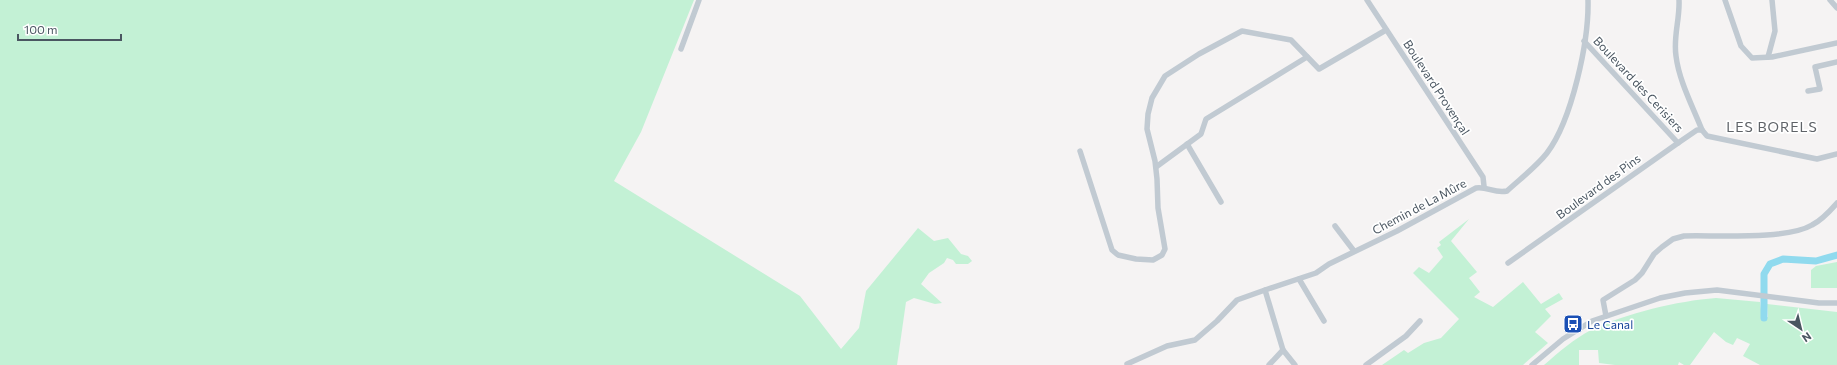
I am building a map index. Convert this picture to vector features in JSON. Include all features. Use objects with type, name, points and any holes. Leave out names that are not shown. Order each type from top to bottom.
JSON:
[{"type":"street","points":[[681,48],[699,0]]},
{"type":"street","name":"Boulevard Provençal","points":[[1367,0],[1483,177],[1484,186]]},
{"type":"street","name":"Chemin de La Mûre","points":[[1127,364],[1168,346],[1195,340],[1237,300],[1316,273],[1328,264],[1397,231],[1470,191],[1484,186],[1500,193],[1507,191],[1550,150],[1565,120],[1574,90],[1584,41],[1588,0]]},
{"type":"street","points":[[1679,0],[1675,38],[1679,72],[1702,130],[1707,136],[1817,159],[1837,154]]},
{"type":"street","points":[[1725,0],[1741,46],[1747,55],[1755,58],[1768,57],[1837,43]]},
{"type":"street","points":[[1768,57],[1775,31],[1772,0]]},
{"type":"street","points":[[1830,0],[1837,8]]},
{"type":"street","points":[[1080,151],[1112,250],[1118,255],[1153,260],[1162,255],[1165,249],[1158,208],[1156,167],[1147,129],[1148,114],[1152,98],[1165,76],[1199,54],[1242,30],[1291,40],[1319,69],[1386,30]]},
{"type":"street","name":"Boulevard des Cerisiers","points":[[1584,41],[1678,142]]},
{"type":"street","points":[[1156,167],[1201,134],[1206,119],[1307,56]]},
{"type":"street","points":[[1808,91],[1820,89],[1815,66],[1837,62]]},
{"type":"street","name":"Boulevard des Pins","points":[[1508,263],[1678,142],[1697,130],[1702,130]]},
{"type":"street","points":[[1187,144],[1221,202]]},
{"type":"street","points":[[1606,316],[1603,300],[1635,280],[1642,273],[1654,254],[1673,239],[1684,236],[1767,235],[1797,231],[1811,226],[1821,219],[1837,203]]},
{"type":"street","points":[[1335,226],[1354,251]]},
{"type":"street","points":[[1299,279],[1324,321]]},
{"type":"street","points":[[1265,290],[1283,350],[1295,365]]},
{"type":"street","points":[[1532,365],[1563,339],[1580,328],[1606,316],[1660,298],[1699,291],[1744,292],[1819,303],[1837,303]]},
{"type":"street","points":[[1366,365],[1406,336],[1420,321]]},
{"type":"street","points":[[1270,365],[1283,350]]},
{"type":"green space","points":[[0,0],[694,0],[641,132],[614,181],[800,296],[841,349],[859,328],[866,291],[918,228],[934,241],[948,238],[961,254],[968,256],[972,261],[968,264],[956,264],[953,260],[947,258],[944,263],[929,273],[921,284],[942,303],[935,304],[914,298],[906,302],[897,365],[0,365]]},
{"type":"green space","points":[[1469,219],[1451,241],[1477,272],[1469,278],[1480,292],[1474,297],[1493,307],[1523,282],[1541,304],[1559,293],[1563,299],[1545,309],[1551,316],[1535,332],[1548,343],[1523,365],[1382,365],[1404,350],[1408,353],[1424,343],[1441,338],[1459,319],[1413,273],[1419,267],[1429,273],[1443,257],[1437,248],[1441,245],[1439,242]]},
{"type":"green space","points":[[1837,262],[1837,288],[1811,288],[1811,270],[1816,266]]},
{"type":"green space","points":[[1716,298],[1760,302],[1762,318],[1768,317],[1767,304],[1837,312],[1837,365],[1760,365],[1743,356],[1750,344],[1737,338],[1733,345],[1726,342],[1714,332],[1690,365],[1684,365],[1679,362],[1678,365],[1615,365],[1599,363],[1598,350],[1579,350],[1579,365],[1544,365],[1579,337],[1591,330],[1620,318],[1669,305]]},
{"type":"waterway","points":[[1764,318],[1764,274],[1770,264],[1783,259],[1816,261],[1837,255]]},
{"type":"place","name":"Le Canal","points":[[1573,324]]},
{"type":"district","name":"LES BORELS","points":[[1772,126]]}]
